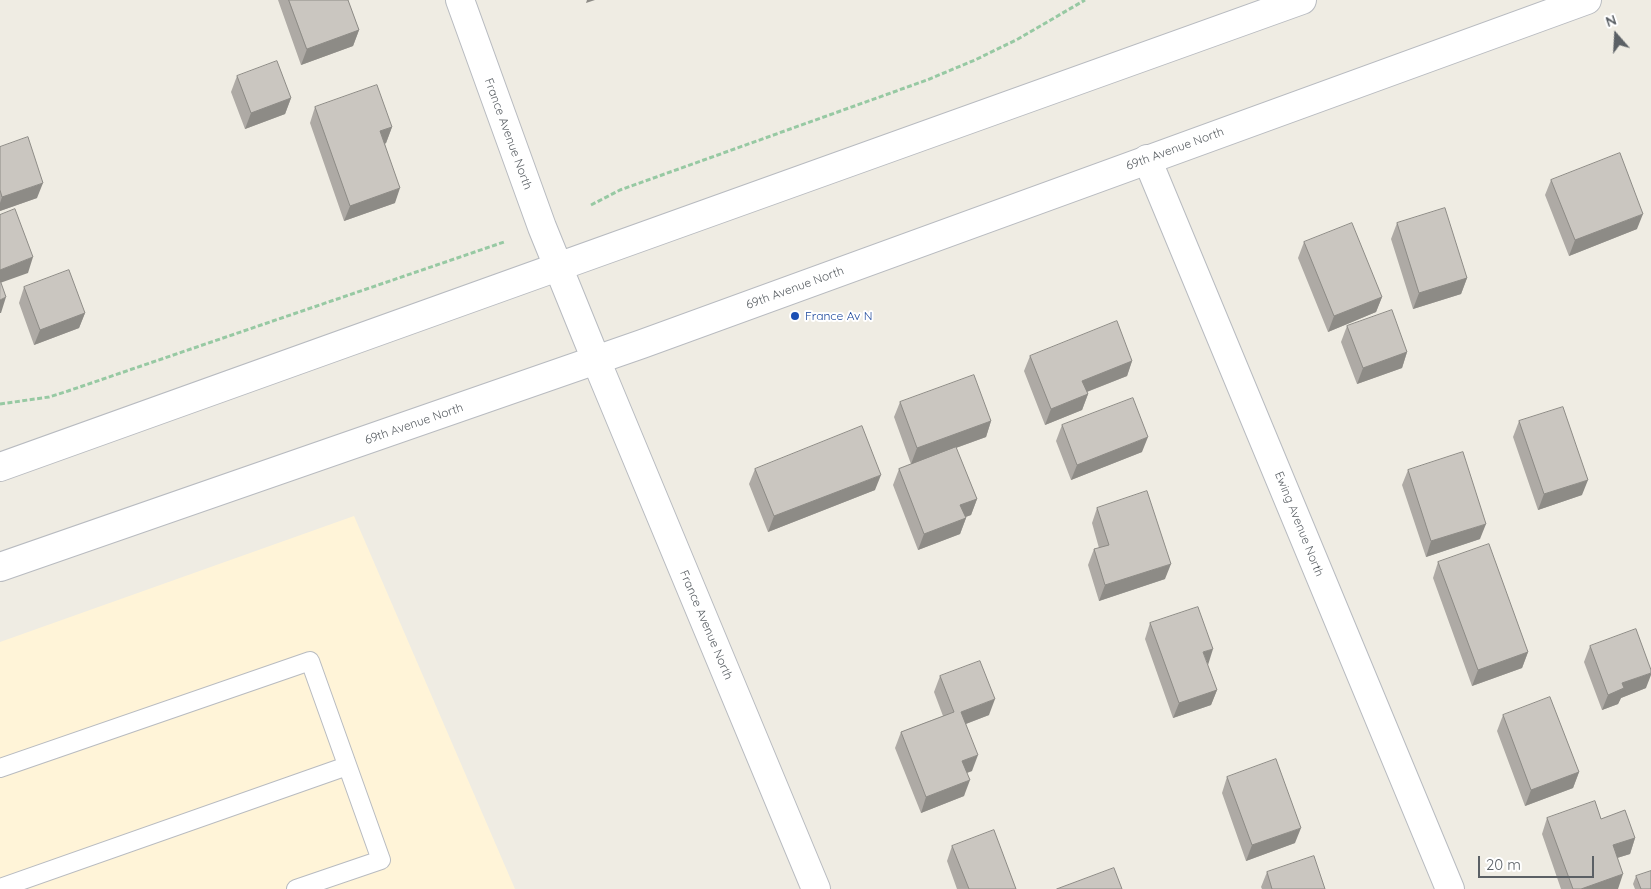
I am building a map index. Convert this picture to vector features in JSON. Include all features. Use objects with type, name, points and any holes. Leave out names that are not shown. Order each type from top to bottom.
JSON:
[{"type":"street","name":"France Avenue North","points":[[460,0],[558,267],[816,889]]},
{"type":"street","points":[[0,467],[1302,0]]},
{"type":"street","name":"69th Avenue North","points":[[0,567],[596,360],[1587,0]]},
{"type":"street","name":"Ewing Avenue North","points":[[1148,159],[1450,889]]},
{"type":"lane","points":[[0,768],[310,661],[380,860],[296,889]]},
{"type":"lane","points":[[0,888],[347,766]]},
{"type":"path","points":[[591,205],[620,190],[959,67],[1018,39],[1084,0]]},
{"type":"path","points":[[0,404],[49,397],[76,389],[504,242]]},
{"type":"shaded area","points":[[354,516],[515,889],[0,889],[0,642]]},
{"type":"building","points":[[289,0],[348,0],[359,30],[307,49]]},
{"type":"building","points":[[277,61],[291,98],[251,113],[237,76]]},
{"type":"building","points":[[377,85],[392,127],[380,131],[400,188],[350,206],[315,107]]},
{"type":"building","points":[[28,137],[43,183],[2,197],[0,190],[0,147]]},
{"type":"building","points":[[1620,153],[1643,214],[1575,240],[1551,180]]},
{"type":"building","points":[[1445,208],[1467,278],[1419,293],[1397,223]]},
{"type":"building","points":[[15,209],[33,257],[0,270],[0,215]]},
{"type":"building","points":[[1352,223],[1382,297],[1334,316],[1304,242]]},
{"type":"building","points":[[69,270],[85,313],[40,330],[24,287]]},
{"type":"building","points":[[0,280],[6,297],[0,300]]},
{"type":"building","points":[[1392,310],[1407,352],[1363,368],[1347,326]]},
{"type":"building","points":[[1117,321],[1132,361],[1082,381],[1088,394],[1051,409],[1030,356]]},
{"type":"building","points":[[974,375],[991,421],[917,448],[900,402]]},
{"type":"building","points":[[1133,398],[1148,437],[1077,465],[1062,425]]},
{"type":"building","points":[[1563,407],[1588,480],[1544,494],[1519,421]]},
{"type":"building","points":[[862,426],[881,475],[774,516],[755,469]]},
{"type":"building","points":[[956,447],[977,499],[960,505],[966,518],[924,534],[899,469]]},
{"type":"building","points":[[1463,452],[1486,524],[1431,541],[1408,470]]},
{"type":"building","points":[[1147,491],[1171,564],[1105,585],[1094,549],[1109,545],[1097,508]]},
{"type":"building","points":[[1489,544],[1528,652],[1478,670],[1438,562]]},
{"type":"building","points":[[1198,607],[1213,649],[1203,652],[1217,690],[1179,703],[1150,623]]},
{"type":"building","points":[[1636,629],[1651,673],[1622,683],[1624,688],[1608,695],[1590,646]]},
{"type":"building","points":[[980,661],[995,699],[961,712],[978,755],[962,761],[970,780],[926,797],[901,732],[954,712],[940,676]]},
{"type":"building","points":[[1550,697],[1579,772],[1531,790],[1503,715]]},
{"type":"building","points":[[1276,759],[1301,828],[1252,845],[1227,777]]},
{"type":"building","points":[[1595,801],[1601,819],[1625,810],[1635,838],[1613,845],[1623,874],[1581,889],[1573,889],[1547,818]]},
{"type":"building","points":[[994,830],[1016,889],[969,889],[952,846]]},
{"type":"building","points":[[1314,856],[1325,889],[1272,889],[1267,872]]},
{"type":"building","points":[[1114,868],[1122,889],[1057,889]]},
{"type":"building","points":[[1651,871],[1651,889],[1641,889],[1636,876]]},
{"type":"place","name":"France Av N","points":[[795,316]]}]
